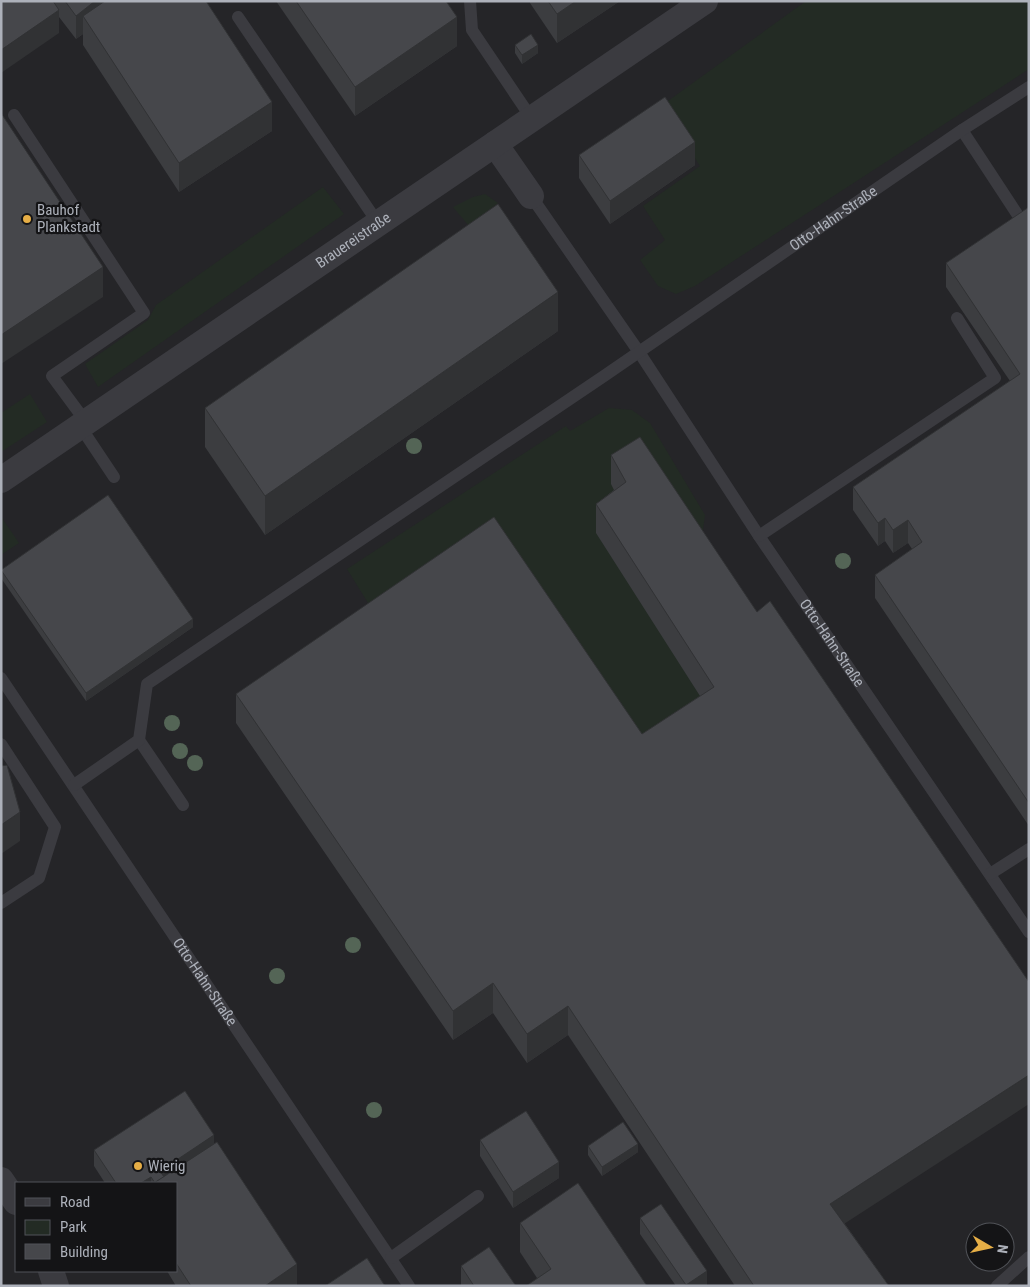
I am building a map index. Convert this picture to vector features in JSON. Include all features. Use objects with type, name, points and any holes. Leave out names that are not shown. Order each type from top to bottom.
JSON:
[{"type":"street","name":"Brauereistraße","points":[[1,480],[705,1]]},
{"type":"street","name":"Otto-Hahn-Straße","points":[[495,144],[531,196]]},
{"type":"street","points":[[1,1180],[15,1201]]},
{"type":"street","points":[[52,1272],[56,1286]]},
{"type":"lane","points":[[470,1],[472,30],[532,119]]},
{"type":"lane","points":[[238,17],[378,223]]},
{"type":"lane","name":"Otto-Hahn-Straße","points":[[639,352],[962,130],[1029,87]]},
{"type":"lane","points":[[14,115],[144,313],[52,376],[114,477]]},
{"type":"lane","points":[[962,130],[1021,220]]},
{"type":"lane","name":"Otto-Hahn-Straße","points":[[531,196],[639,352],[759,536],[1029,932]]},
{"type":"lane","points":[[759,536],[995,378],[957,318]]},
{"type":"lane","points":[[183,805],[139,740],[146,684],[639,352]]},
{"type":"lane","name":"Otto-Hahn-Straße","points":[[1,678],[409,1286]]},
{"type":"lane","points":[[74,785],[139,740]]},
{"type":"lane","points":[[1,744],[55,827],[39,878],[1,903]]},
{"type":"lane","points":[[990,874],[1029,849]]},
{"type":"lane","points":[[391,1258],[478,1196]]},
{"type":"lane","points":[[996,1286],[1029,1257]]},
{"type":"shaded area","points":[[1,1],[1029,1],[1029,1286],[1,1286]]},
{"type":"green space","points":[[806,1],[1026,1],[1029,6],[1029,69],[695,286],[676,294],[658,286],[640,260],[665,240],[643,206],[700,166],[661,106]]},
{"type":"green space","points":[[323,187],[344,214],[98,387],[85,364],[148,320],[156,305]]},
{"type":"green space","points":[[485,194],[498,203],[469,226],[453,207],[473,197]]},
{"type":"green space","points":[[30,394],[47,422],[1,452],[1,413]]},
{"type":"green space","points":[[609,408],[632,410],[650,423],[705,515],[703,530],[690,543],[626,511],[714,716],[642,763],[381,624],[347,569],[566,426],[570,431]]},
{"type":"green space","points":[[1,519],[19,543],[1,555]]},
{"type":"building","points":[[1,1],[53,1],[59,10],[1,50]]},
{"type":"building","points":[[65,1],[95,1],[76,16]]},
{"type":"building","points":[[105,1],[206,1],[272,102],[179,163],[83,16]]},
{"type":"building","points":[[296,1],[446,1],[457,17],[355,87]]},
{"type":"building","points":[[548,1],[576,1],[557,14]]},
{"type":"building","points":[[531,34],[538,45],[522,55],[515,45]]},
{"type":"building","points":[[665,97],[695,142],[610,201],[579,155]]},
{"type":"building","name":"Bauhof Plankstadt","points":[[1,113],[103,267],[1,335]]},
{"type":"building","points":[[498,204],[558,292],[265,496],[205,408]]},
{"type":"building","points":[[1029,207],[1029,803],[875,575],[922,542],[908,520],[893,530],[885,518],[878,523],[853,487],[1020,374],[946,263]]},
{"type":"building","points":[[640,437],[757,612],[770,601],[1029,982],[1029,1075],[830,1204],[889,1286],[754,1286],[568,1006],[527,1034],[493,983],[453,1011],[236,694],[494,517],[642,734],[714,687],[596,504],[626,482],[611,455]]},
{"type":"building","points":[[108,495],[193,619],[86,693],[1,570]]},
{"type":"building","points":[[7,765],[20,812],[1,825],[1,766]]},
{"type":"building","points":[[185,1091],[214,1135],[160,1171],[164,1177],[156,1182],[151,1177],[143,1182],[115,1182],[94,1150]]},
{"type":"building","points":[[526,1111],[559,1162],[513,1192],[480,1140]]},
{"type":"building","points":[[623,1122],[638,1144],[602,1167],[588,1146]]},
{"type":"building","points":[[217,1142],[297,1264],[265,1286],[191,1286],[178,1266],[178,1182],[156,1182]]},
{"type":"building","points":[[578,1183],[647,1286],[526,1286],[551,1269],[520,1223]]},
{"type":"building","points":[[661,1204],[707,1271],[686,1285],[640,1218]]},
{"type":"building","points":[[489,1247],[516,1286],[474,1286],[461,1266]]},
{"type":"building","points":[[367,1258],[385,1286],[325,1286]]},
{"type":"place","name":"Bauhof Plankstadt","points":[[27,219]]},
{"type":"place","name":"Wierig","points":[[138,1166]]}]
